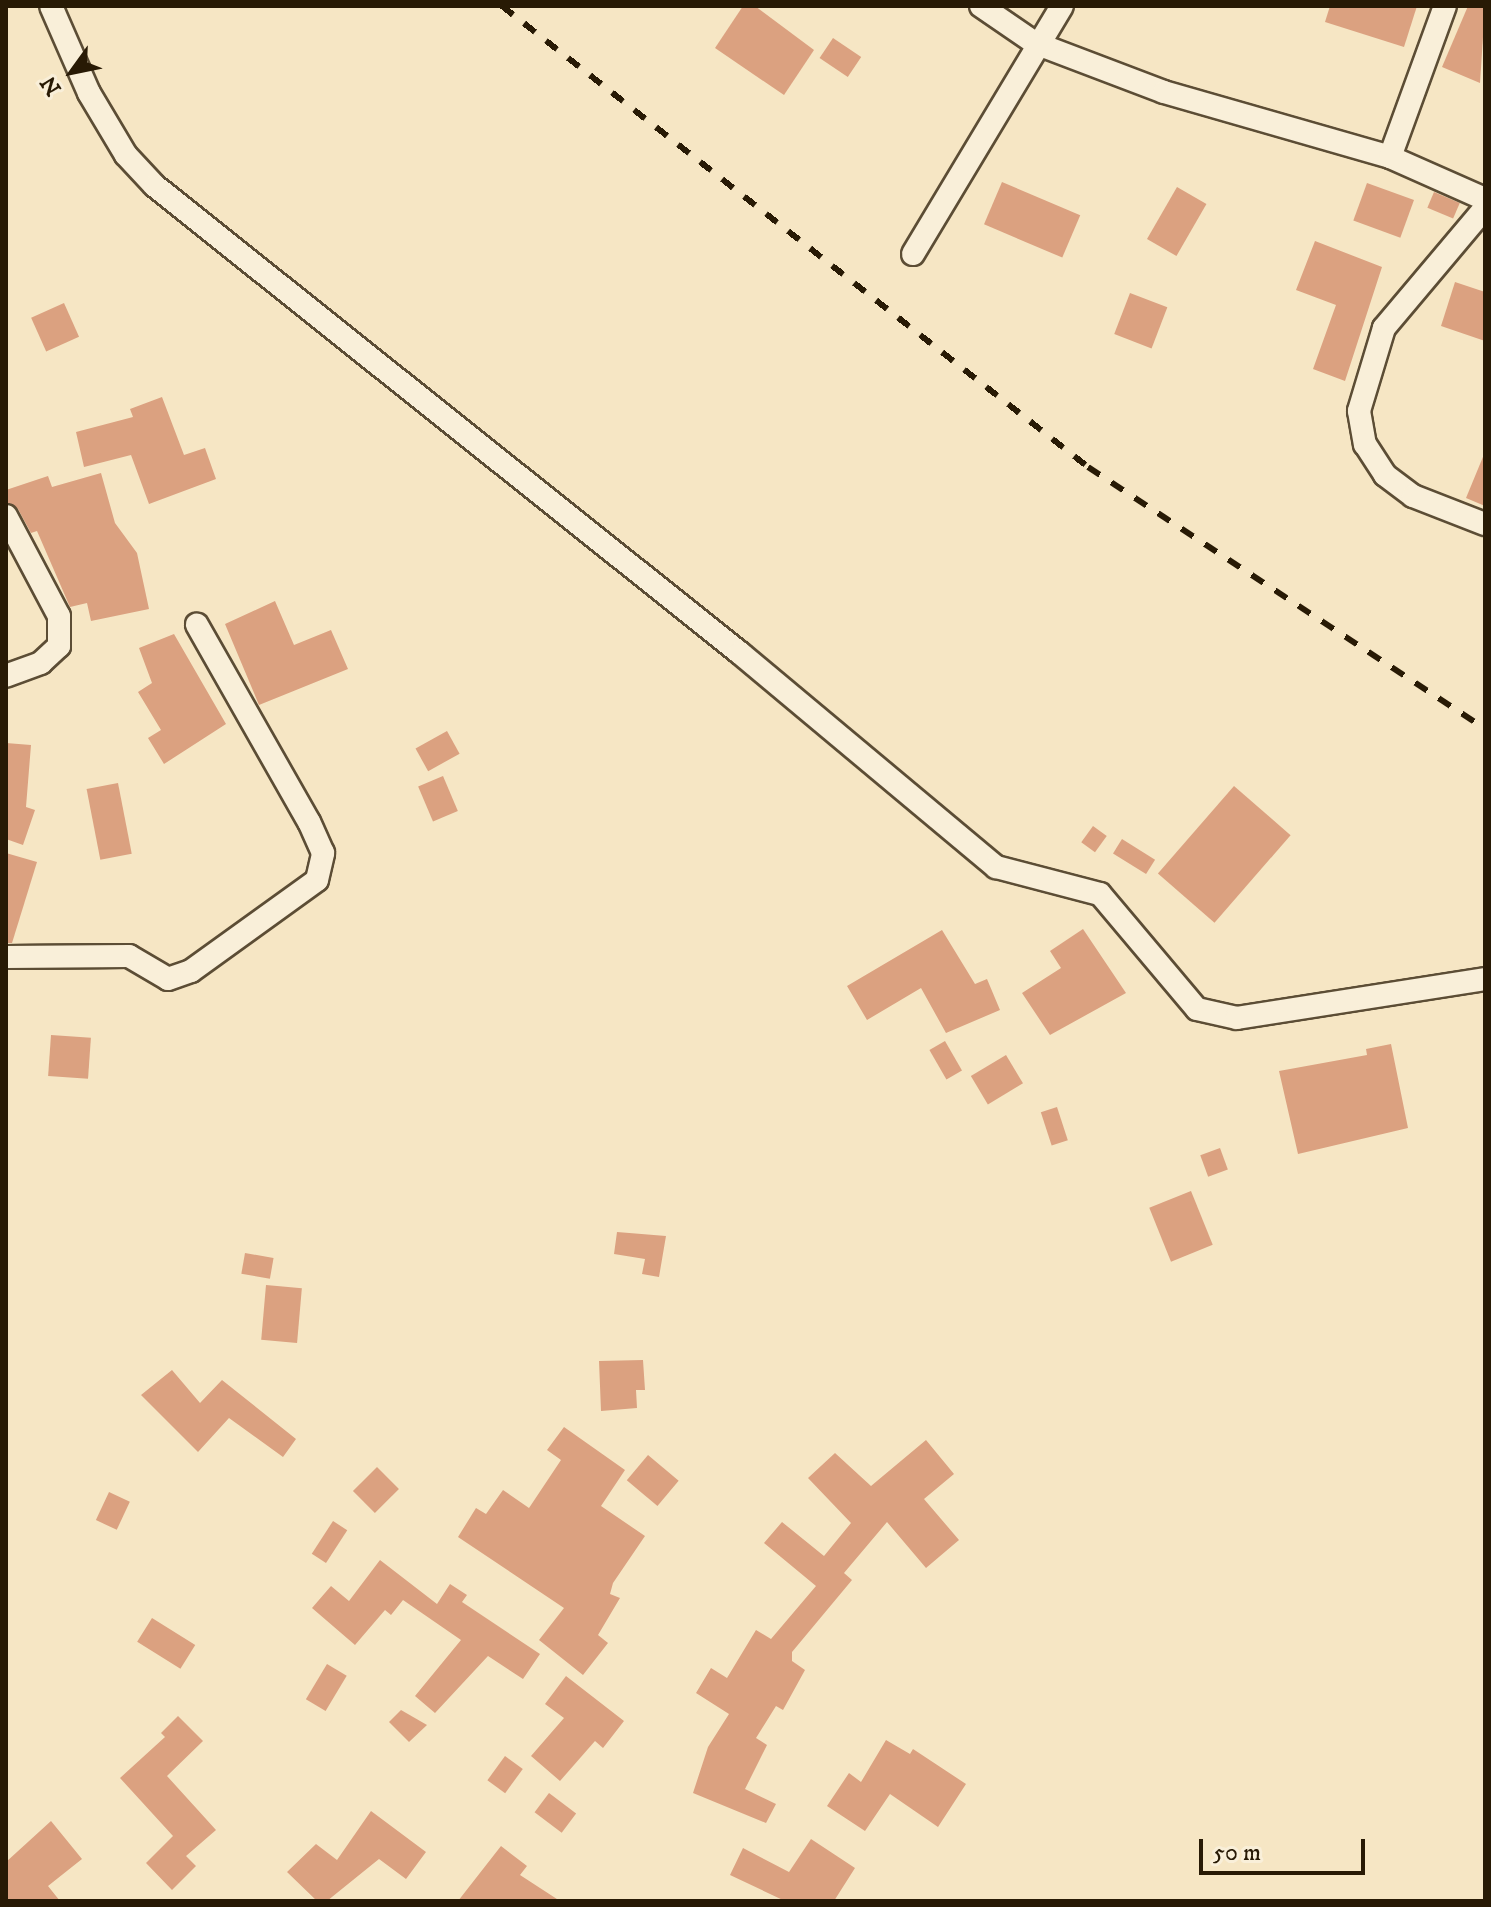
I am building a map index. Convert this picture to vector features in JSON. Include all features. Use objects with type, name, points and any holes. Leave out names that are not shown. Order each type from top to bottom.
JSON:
[{"type":"street","points":[[51,6],[89,93],[126,155],[155,186],[740,653],[996,867],[1100,894],[1167,981],[1197,1009],[1237,1018],[1485,979]]},
{"type":"street","points":[[981,6],[1035,43],[1164,92],[1390,157],[1485,199]]},
{"type":"street","points":[[913,254],[1035,43],[1062,6]]},
{"type":"street","points":[[1390,157],[1445,6]]},
{"type":"street","points":[[1485,208],[1384,328],[1359,411],[1365,444],[1385,475],[1413,496],[1485,524]]},
{"type":"street","points":[[6,516],[59,616],[59,646],[41,663],[6,676]]},
{"type":"street","points":[[6,957],[129,956],[168,979],[191,971],[317,880],[323,853],[314,833],[197,625]]},
{"type":"building","points":[[743,6],[755,6],[814,50],[784,95],[715,48]]},
{"type":"building","points":[[1330,6],[1417,6],[1404,47],[1325,22]]},
{"type":"building","points":[[1468,6],[1485,6],[1480,83],[1442,67]]},
{"type":"building","points":[[833,38],[861,57],[848,77],[820,58]]},
{"type":"building","points":[[1002,182],[1080,215],[1062,258],[984,224]]},
{"type":"building","points":[[1367,183],[1414,200],[1400,238],[1353,221]]},
{"type":"building","points":[[1177,187],[1206,204],[1176,256],[1147,239]]},
{"type":"building","points":[[1434,192],[1460,203],[1453,219],[1427,208]]},
{"type":"building","points":[[1315,241],[1382,267],[1345,381],[1313,369],[1336,305],[1296,290]]},
{"type":"building","points":[[1455,282],[1485,292],[1485,341],[1441,326]]},
{"type":"building","points":[[1130,293],[1167,307],[1152,348],[1114,334]]},
{"type":"building","points":[[64,303],[79,337],[46,351],[31,318]]},
{"type":"building","points":[[162,397],[184,455],[205,448],[216,479],[149,504],[131,455],[84,467],[76,432],[133,417],[130,409]]},
{"type":"building","points":[[1485,452],[1485,506],[1466,498]]},
{"type":"building","points":[[101,473],[115,523],[137,553],[149,609],[91,621],[87,603],[70,607],[37,531],[31,533],[18,509],[6,502],[6,490],[48,476],[52,487]]},
{"type":"building","points":[[275,601],[294,645],[331,630],[348,669],[259,705],[225,624]]},
{"type":"building","points":[[174,634],[226,724],[164,764],[148,738],[161,730],[138,692],[152,683],[139,648]]},
{"type":"building","points":[[447,731],[460,754],[428,771],[416,748]]},
{"type":"building","points":[[6,743],[31,745],[26,807],[35,810],[23,845],[6,839]]},
{"type":"building","points":[[443,776],[458,811],[433,822],[418,787]]},
{"type":"building","points":[[118,783],[132,854],[100,860],[87,789]]},
{"type":"building","points":[[1234,786],[1291,835],[1215,923],[1158,874]]},
{"type":"building","points":[[1093,826],[1107,836],[1095,852],[1081,842]]},
{"type":"building","points":[[1122,839],[1155,860],[1146,874],[1113,853]]},
{"type":"building","points":[[6,853],[37,862],[12,943],[6,943]]},
{"type":"building","points":[[1083,929],[1126,993],[1050,1035],[1022,993],[1061,968],[1050,951]]},
{"type":"building","points":[[942,930],[975,984],[987,979],[1000,1010],[946,1033],[921,988],[867,1020],[847,986]]},
{"type":"building","points":[[51,1035],[91,1038],[88,1079],[48,1076]]},
{"type":"building","points":[[945,1041],[962,1070],[946,1079],[929,1050]]},
{"type":"building","points":[[1391,1044],[1408,1128],[1298,1154],[1279,1071],[1367,1055],[1366,1049]]},
{"type":"building","points":[[1006,1055],[1023,1083],[988,1104],[971,1076]]},
{"type":"building","points":[[1057,1107],[1068,1140],[1052,1146],[1041,1112]]},
{"type":"building","points":[[1220,1148],[1228,1170],[1208,1177],[1200,1155]]},
{"type":"building","points":[[1191,1191],[1213,1245],[1171,1262],[1149,1208]]},
{"type":"building","points":[[617,1232],[666,1236],[659,1277],[642,1274],[645,1259],[614,1254]]},
{"type":"building","points":[[245,1253],[274,1258],[270,1279],[241,1274]]},
{"type":"building","points":[[266,1285],[302,1288],[297,1343],[261,1340]]},
{"type":"building","points":[[643,1360],[645,1390],[636,1390],[637,1408],[601,1411],[599,1361]]},
{"type":"building","points":[[172,1370],[200,1403],[222,1380],[296,1439],[283,1457],[229,1418],[198,1452],[141,1395]]},
{"type":"building","points":[[564,1427],[625,1470],[601,1506],[645,1536],[613,1583],[610,1594],[620,1598],[598,1635],[608,1643],[583,1675],[539,1640],[564,1608],[458,1537],[476,1508],[486,1514],[503,1490],[529,1508],[561,1460],[547,1450]]},
{"type":"building","points":[[926,1440],[954,1474],[924,1499],[959,1540],[926,1568],[887,1522],[844,1573],[852,1580],[792,1652],[792,1661],[805,1670],[783,1710],[776,1706],[756,1738],[767,1745],[745,1789],[776,1804],[766,1823],[693,1793],[708,1747],[729,1714],[696,1693],[711,1668],[727,1678],[756,1630],[771,1639],[816,1586],[764,1543],[782,1522],[824,1556],[851,1523],[808,1478],[835,1453],[871,1486]]},
{"type":"building","points":[[648,1455],[679,1481],[657,1506],[627,1480]]},
{"type":"building","points":[[377,1467],[399,1489],[375,1513],[353,1491]]},
{"type":"building","points":[[109,1492],[130,1502],[117,1530],[96,1520]]},
{"type":"building","points":[[333,1521],[347,1530],[326,1563],[312,1554]]},
{"type":"building","points":[[380,1560],[437,1604],[450,1584],[467,1595],[462,1602],[540,1654],[523,1679],[488,1656],[435,1713],[415,1696],[461,1640],[403,1600],[391,1615],[385,1610],[355,1645],[312,1608],[331,1586],[349,1601]]},
{"type":"building","points":[[152,1618],[195,1645],[180,1669],[137,1642]]},
{"type":"building","points":[[327,1664],[347,1676],[326,1711],[306,1699]]},
{"type":"building","points":[[566,1676],[624,1721],[603,1748],[595,1741],[560,1781],[531,1756],[564,1718],[545,1704]]},
{"type":"building","points":[[401,1710],[427,1725],[409,1742],[389,1722]]},
{"type":"building","points":[[178,1716],[203,1741],[167,1776],[216,1830],[186,1856],[196,1866],[172,1890],[146,1863],[173,1836],[120,1778],[165,1737],[161,1733]]},
{"type":"building","points":[[886,1740],[910,1754],[913,1749],[966,1784],[938,1827],[890,1794],[865,1831],[827,1806],[849,1773],[861,1782]]},
{"type":"building","points":[[505,1756],[523,1769],[505,1793],[487,1780]]},
{"type":"building","points":[[549,1793],[576,1813],[562,1833],[535,1812]]},
{"type":"building","points":[[371,1811],[426,1852],[406,1879],[379,1859],[327,1901],[317,1901],[287,1872],[316,1844],[337,1860]]},
{"type":"building","points":[[51,1821],[82,1859],[48,1886],[60,1901],[6,1901],[6,1862]]},
{"type":"building","points":[[811,1839],[855,1868],[834,1901],[785,1901],[730,1875],[743,1848],[789,1872]]},
{"type":"building","points":[[501,1846],[527,1866],[520,1875],[560,1901],[458,1901]]},
{"type":"railway","points":[[502,6],[1088,467],[1485,729]]}]
